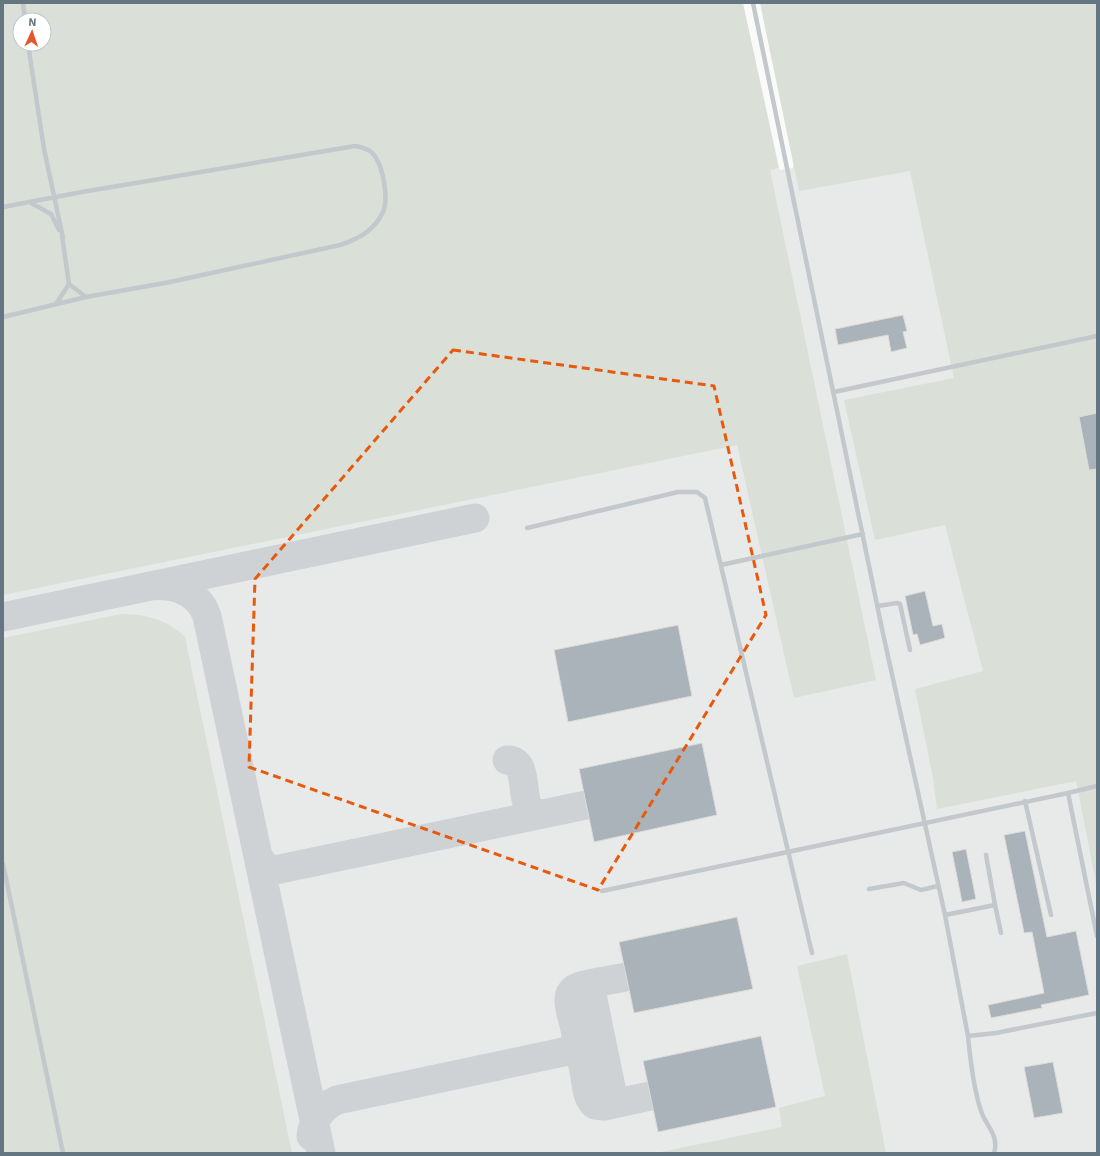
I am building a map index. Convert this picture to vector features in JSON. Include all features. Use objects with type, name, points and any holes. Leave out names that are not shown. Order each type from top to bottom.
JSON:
[{"type":"lane","points":[[753,3],[878,606],[945,915],[981,1111],[994,1137],[996,1144],[994,1153]]},
{"type":"lane","points":[[29,52],[44,149],[63,238],[69,284],[56,304]]},
{"type":"lane","points":[[3,207],[355,146],[371,152],[381,170],[385,193],[383,213],[368,232],[353,241],[170,282],[86,297],[3,317]]},
{"type":"lane","points":[[31,203],[51,214],[63,238]]},
{"type":"lane","points":[[69,284],[86,297]]},
{"type":"lane","points":[[834,392],[1097,336]]},
{"type":"lane","points":[[527,528],[678,492],[697,492],[706,498],[812,953]]},
{"type":"lane","points":[[721,565],[863,534]]},
{"type":"lane","points":[[878,606],[897,603],[900,604],[910,650]]},
{"type":"lane","points":[[602,891],[1097,786]]},
{"type":"lane","points":[[1068,792],[1097,936]]},
{"type":"lane","points":[[1025,801],[1052,915]]},
{"type":"lane","points":[[986,855],[1001,933]]},
{"type":"lane","points":[[3,864],[63,1153]]},
{"type":"lane","points":[[869,889],[904,883],[921,890],[938,886]]},
{"type":"lane","points":[[945,915],[995,905]]},
{"type":"lane","points":[[968,1036],[996,1033],[1097,1013]]},
{"type":"highlighted area","points":[[453,350],[714,386],[766,615],[598,890],[249,767],[255,579]]},
{"type":"shaded area","points":[[3,3],[12,12],[12,52],[52,52],[52,50],[746,174],[779,168],[780,170],[793,168],[793,165],[1097,101],[1097,1153],[3,1153]]},
{"type":"shaded area","points":[[3,3],[743,3],[779,168],[770,170],[876,680],[794,698],[737,445],[3,595]]},
{"type":"shaded area","points":[[760,3],[1097,3],[1097,888],[1076,781],[937,809],[933,778],[915,689],[983,671],[945,525],[875,540],[844,400],[954,378],[910,171],[799,191]]},
{"type":"shaded area","points":[[121,614],[139,615],[155,619],[170,626],[185,637],[292,1153],[3,1153],[3,638]]},
{"type":"shaded area","points":[[847,954],[886,1153],[656,1153],[782,1127],[779,1108],[825,1096],[797,966]]},
{"type":"building","points":[[903,315],[907,331],[903,332],[907,348],[891,352],[888,335],[838,345],[835,329]]},
{"type":"building","points":[[1097,413],[1097,469],[1089,470],[1079,417]]},
{"type":"building","points":[[925,591],[933,626],[942,624],[945,638],[920,645],[917,634],[913,635],[905,596]]},
{"type":"building","points":[[678,625],[692,696],[568,722],[554,650]]},
{"type":"building","points":[[702,743],[717,815],[594,842],[579,769]]},
{"type":"building","points":[[1025,831],[1047,937],[1076,931],[1089,995],[1041,1005],[1042,1008],[991,1018],[988,1005],[1044,993],[1032,932],[1024,933],[1004,835]]},
{"type":"building","points":[[966,849],[976,899],[962,902],[952,852]]},
{"type":"building","points":[[737,917],[753,989],[634,1013],[619,942]]},
{"type":"building","points":[[761,1036],[776,1107],[658,1132],[643,1061]]},
{"type":"building","points":[[1053,1062],[1063,1113],[1034,1118],[1024,1067]]},
{"type":"taxiway","points":[[3,617],[475,518]]},
{"type":"taxiway","points":[[145,587],[164,586],[182,590],[197,600],[203,607],[207,616],[321,1153]]},
{"type":"taxiway","points":[[507,760],[515,762],[520,768],[528,806],[533,812],[541,814]]},
{"type":"taxiway","points":[[259,857],[264,866],[275,870],[586,805]]},
{"type":"taxiway","points":[[626,977],[584,985],[574,989],[570,994],[570,1008],[576,1033],[576,1041],[574,1048],[568,1051],[575,1053],[580,1058],[583,1065],[587,1092],[595,1105],[604,1106],[650,1096]]},
{"type":"taxiway","points":[[578,987],[586,989],[592,995],[612,1092],[611,1100],[604,1106]]},
{"type":"taxiway","points":[[311,1136],[316,1119],[327,1106],[337,1100],[568,1051]]}]
